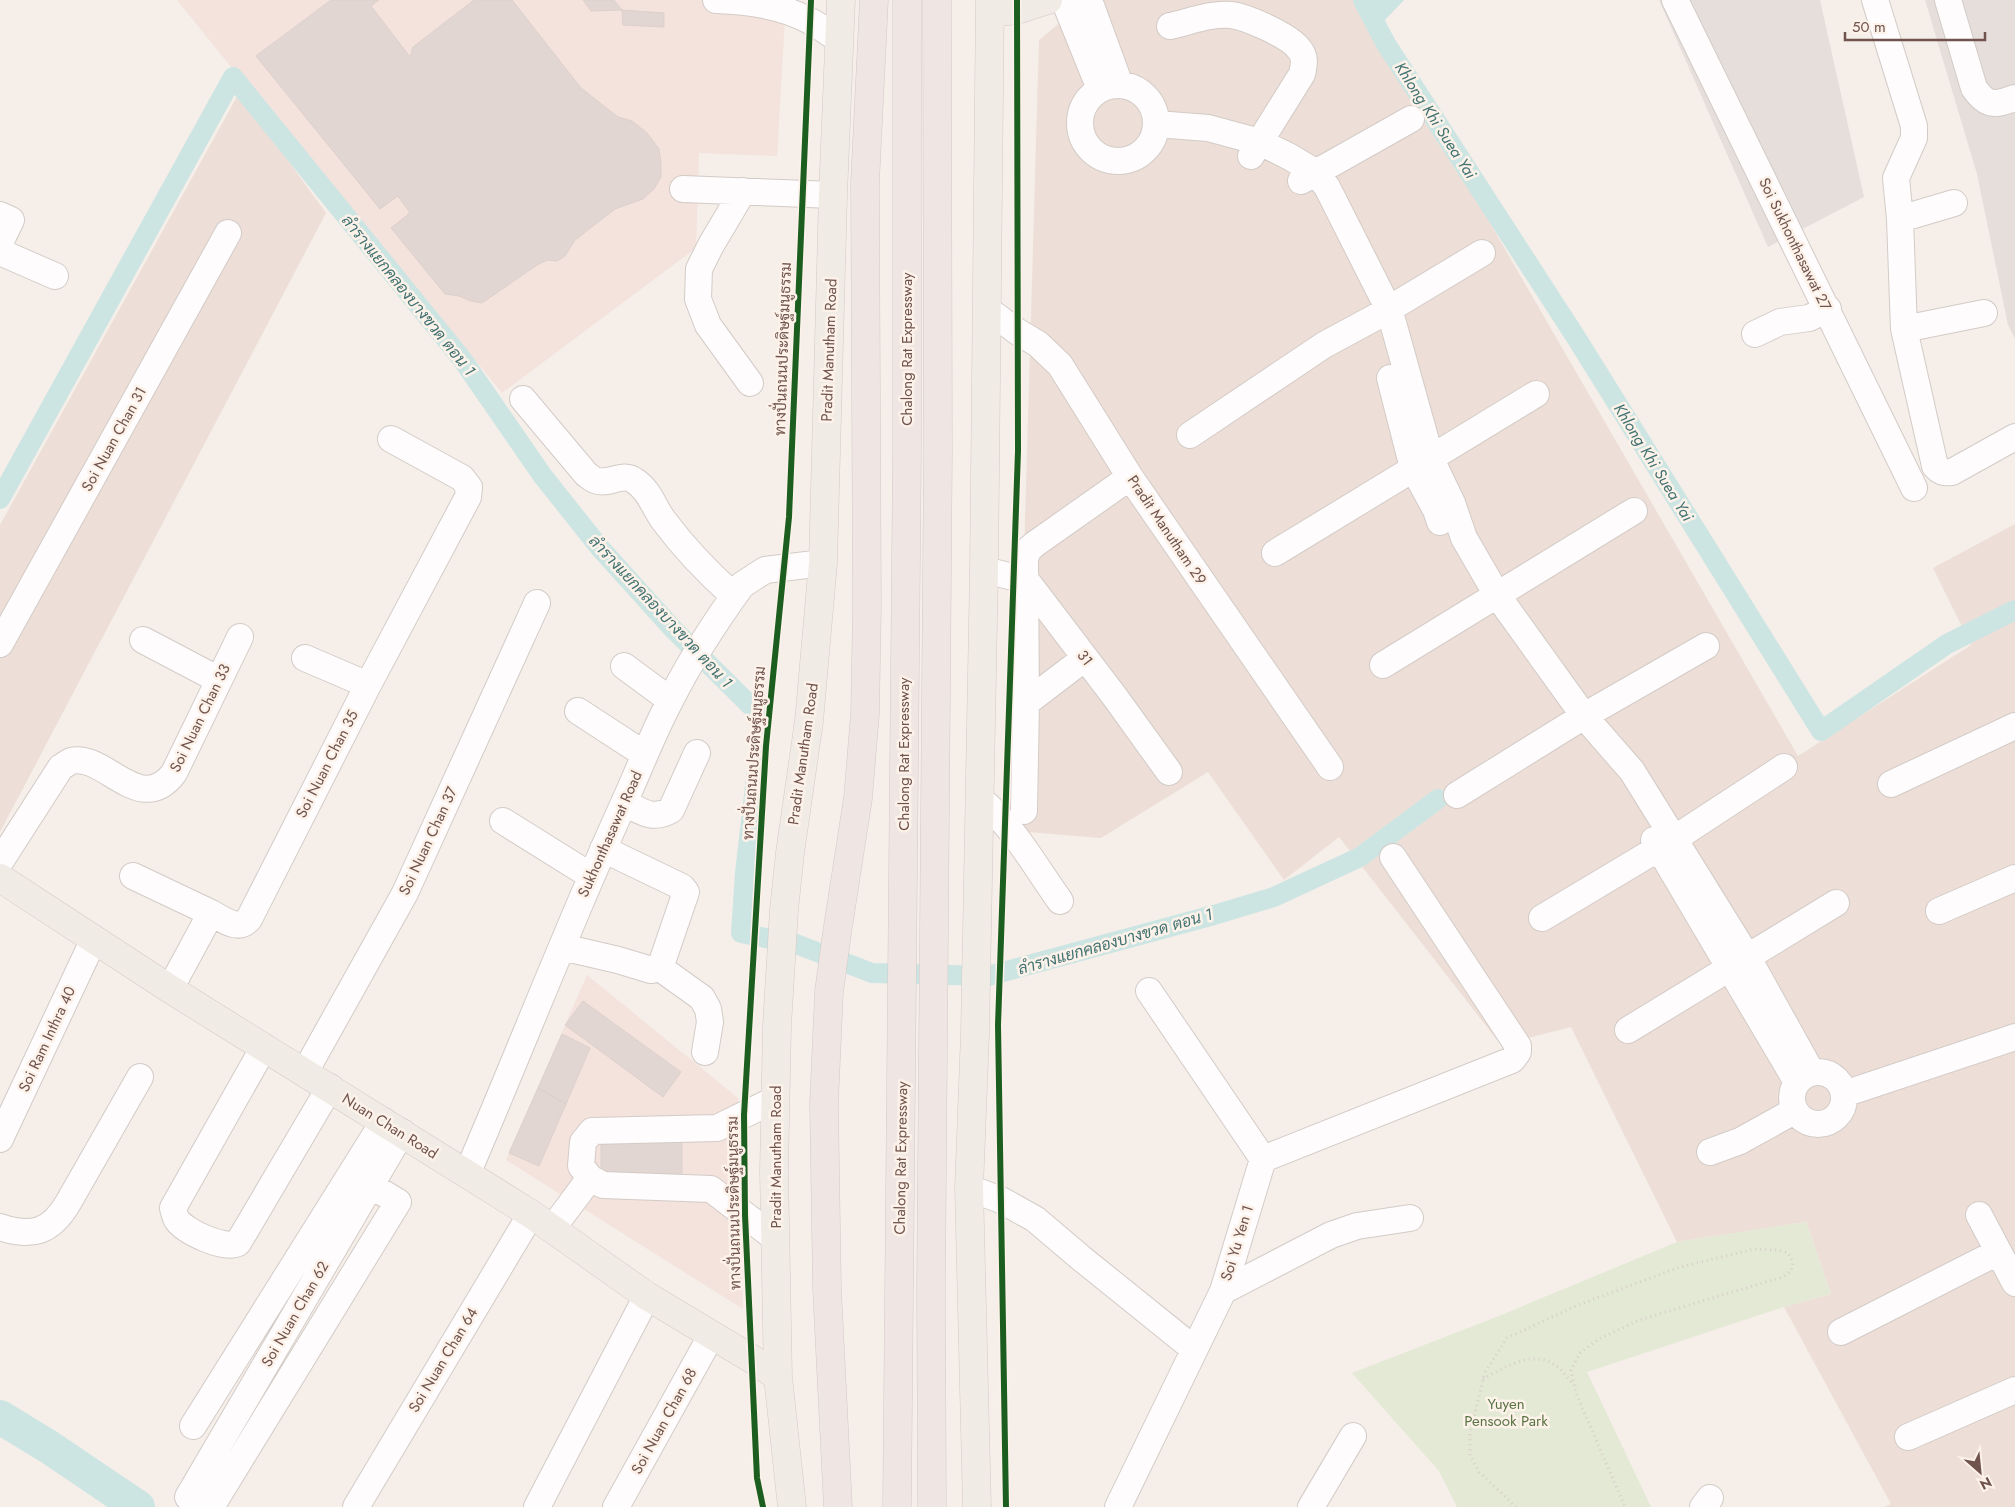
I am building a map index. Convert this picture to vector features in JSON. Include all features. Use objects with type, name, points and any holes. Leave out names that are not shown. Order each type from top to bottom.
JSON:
[{"type":"highway","points":[[838,1507],[827,1289],[824,1104],[833,961],[858,798],[865,714],[867,607],[865,192],[867,110],[874,0]]},
{"type":"highway","name":"Chalong Rat Expressway","points":[[897,1507],[906,482],[907,0]]},
{"type":"highway","name":"Chalong Rat Expressway","points":[[932,1507],[938,462],[937,0]]},
{"type":"main road","name":"Pradit Manutham Road","points":[[792,1507],[778,1377],[774,1170],[781,943],[790,853],[810,712],[823,563],[833,195],[841,0]]},
{"type":"main road","points":[[980,1505],[969,1188],[980,799],[988,310],[990,7],[1017,10],[1048,0]]},
{"type":"main road","name":"Nuan Chan Road","points":[[0,878],[170,988],[531,1214],[647,1296],[752,1359],[778,1377]]},
{"type":"street","points":[[716,0],[741,1],[786,12],[810,20],[839,40]]},
{"type":"street","points":[[1064,0],[1110,87]]},
{"type":"street","points":[[1089,0],[1110,87]]},
{"type":"street","name":"Soi Sukhonthasawat 27","points":[[1675,0],[1914,488]]},
{"type":"street","points":[[1875,0],[1914,126],[1914,138],[1896,178],[1900,219],[1904,329],[1935,466],[1945,473],[1959,470],[2015,436]]},
{"type":"street","points":[[1948,0],[1974,88],[1982,100],[1996,104],[2015,98]]},
{"type":"street","points":[[1170,26],[1213,16],[1231,15],[1273,30],[1299,48],[1305,62],[1302,74],[1255,149]]},
{"type":"street","points":[[1110,87],[1140,91],[1153,107],[1154,132],[1141,153],[1124,161],[1106,160],[1091,151],[1081,136],[1080,118],[1086,101],[1110,87]]},
{"type":"street","points":[[1308,177],[1411,119]]},
{"type":"street","points":[[1154,132],[1201,142],[1255,149],[1308,177]]},
{"type":"street","points":[[1308,177],[1312,196],[1381,314],[1422,463],[1448,546],[1490,600],[1618,781],[1666,843],[1805,1077]]},
{"type":"street","points":[[683,188],[833,195]]},
{"type":"street","points":[[743,191],[699,269],[698,299],[708,325],[750,383]]},
{"type":"street","points":[[1900,219],[1954,203]]},
{"type":"street","points":[[0,215],[12,220],[0,243]]},
{"type":"street","name":"Soi Nuan Chan 31","points":[[0,644],[228,234]]},
{"type":"street","points":[[0,252],[55,276]]},
{"type":"street","points":[[1190,436],[1324,345],[1381,314],[1482,253]]},
{"type":"street","points":[[1755,334],[1780,322],[1810,318],[1828,309]]},
{"type":"street","name":"Pradit Manutham 29","points":[[988,310],[1038,344],[1060,365],[1130,477],[1330,767]]},
{"type":"street","points":[[1904,329],[1984,313]]},
{"type":"street","points":[[1275,552],[1536,394]]},
{"type":"street","points":[[523,398],[586,474],[596,481],[605,481],[623,476],[634,480],[648,493],[662,519],[689,554],[734,596]]},
{"type":"street","name":"Soi Nuan Chan 35","points":[[211,913],[237,926],[244,924],[249,919],[368,686],[468,497],[470,487],[462,478],[391,439]]},
{"type":"street","points":[[1024,811],[1026,703],[1025,558],[1029,549],[1130,477]]},
{"type":"street","points":[[1383,665],[1634,511]]},
{"type":"street","name":"Sukhonthasawat Road","points":[[467,1174],[520,1053],[590,876],[624,803],[644,754],[670,700],[697,652],[742,586],[765,570],[823,563]]},
{"type":"street","points":[[984,570],[1026,580]]},
{"type":"street","name":"31","points":[[1026,580],[1169,772]]},
{"type":"street","name":"Soi Nuan Chan 37","points":[[306,1072],[405,893],[537,603]]},
{"type":"street","name":"Soi Nuan Chan 33","points":[[0,862],[61,767],[71,761],[85,761],[141,789],[152,789],[168,781],[174,773],[240,636]]},
{"type":"street","points":[[143,640],[219,680]]},
{"type":"street","points":[[1457,795],[1577,721],[1706,646]]},
{"type":"street","points":[[305,658],[368,686]]},
{"type":"street","points":[[1026,703],[1085,658]]},
{"type":"street","points":[[624,666],[670,700]]},
{"type":"street","points":[[578,711],[644,754]]},
{"type":"street","points":[[1891,784],[2015,726]]},
{"type":"street","points":[[624,803],[654,816],[663,815],[671,810],[697,753]]},
{"type":"street","points":[[1542,918],[1666,843],[1784,767]]},
{"type":"street","points":[[980,799],[997,814],[1011,831],[1060,901]]},
{"type":"street","points":[[503,821],[590,876]]},
{"type":"street","points":[[603,850],[682,887],[686,892],[660,968]]},
{"type":"street","points":[[1148,991],[1263,1159],[1512,1060],[1518,1052],[1518,1046],[1393,857]]},
{"type":"street","points":[[133,876],[211,913],[170,988]]},
{"type":"street","points":[[1939,911],[2015,878]]},
{"type":"street","points":[[1628,1030],[1836,903]]},
{"type":"street","name":"Soi Ram Inthra 40","points":[[0,1139],[94,939]]},
{"type":"street","points":[[562,947],[651,970],[660,968],[702,998],[708,1009],[710,1022],[705,1052]]},
{"type":"street","points":[[1844,1094],[2015,1037]]},
{"type":"street","points":[[264,1047],[173,1208],[178,1221],[202,1237],[222,1245],[232,1246],[238,1243],[330,1087]]},
{"type":"street","points":[[1827,1073],[1842,1087],[1844,1107],[1837,1118],[1826,1124],[1814,1125],[1802,1120],[1794,1111],[1791,1096],[1805,1077],[1827,1073]]},
{"type":"street","points":[[0,1227],[19,1233],[32,1232],[46,1227],[58,1218],[140,1077]]},
{"type":"street","points":[[776,1099],[717,1128],[592,1131],[583,1142],[581,1166],[590,1178],[603,1185],[710,1189],[776,1238]]},
{"type":"street","points":[[1710,1152],[1740,1141],[1794,1111]]},
{"type":"street","points":[[193,1426],[393,1127]]},
{"type":"street","name":"Soi Nuan Chan 62","points":[[203,1504],[370,1185],[393,1127]]},
{"type":"street","name":"Soi Yu Yen 1","points":[[1118,1507],[1223,1291],[1263,1159]]},
{"type":"street","points":[[552,1229],[590,1178]]},
{"type":"street","points":[[969,1188],[1001,1200],[1035,1219],[1194,1349]]},
{"type":"street","name":"Soi Nuan Chan 64","points":[[356,1507],[531,1214]]},
{"type":"street","points":[[1979,1215],[2015,1283]]},
{"type":"street","points":[[1223,1291],[1331,1235],[1357,1226],[1410,1218]]},
{"type":"street","points":[[1841,1332],[1998,1252]]},
{"type":"street","points":[[537,1507],[647,1296]]},
{"type":"street","name":"Soi Nuan Chan 68","points":[[616,1507],[711,1336]]},
{"type":"street","points":[[1908,1437],[2015,1390]]},
{"type":"street","points":[[1311,1507],[1353,1436]]},
{"type":"path","points":[[1516,1507],[1479,1472],[1470,1455],[1470,1433],[1485,1372],[1507,1338],[1578,1305],[1678,1268],[1754,1250],[1778,1250],[1788,1253],[1792,1263],[1791,1271],[1783,1277],[1640,1320],[1597,1340],[1580,1353],[1571,1370],[1576,1394],[1625,1507]]},
{"type":"path","points":[[1483,1379],[1512,1364],[1534,1358],[1555,1365],[1574,1386]]},
{"type":"shaded area","points":[[177,0],[786,0],[777,156],[699,153],[696,248],[502,393]]},
{"type":"shaded area","points":[[1087,0],[1361,0],[1798,756],[1971,645],[1933,568],[2015,524],[2015,1507],[1884,1507],[1891,1504],[1784,1307],[1831,1294],[1806,1222],[1677,1242],[1571,1027],[1501,1045],[1339,837],[1284,880],[1208,772],[1101,838],[1016,831],[1039,40]]},
{"type":"shaded area","points":[[1659,0],[1820,0],[1864,197],[1768,247]]},
{"type":"shaded area","points":[[1925,0],[2015,0],[2015,339],[2008,325],[1977,174]]},
{"type":"shaded area","points":[[239,93],[326,213],[0,832],[0,525]]},
{"type":"shaded area","points":[[587,975],[738,1098],[743,1309],[506,1160]]},
{"type":"green space","name":"Yuyen Pensook Park","points":[[1806,1222],[1831,1294],[1784,1307],[1587,1372],[1651,1507],[1457,1507],[1439,1471],[1352,1373],[1499,1316],[1677,1242]]},
{"type":"water","points":[[1371,0],[1404,0],[1384,21]]},
{"type":"building","points":[[331,0],[379,0],[371,6],[410,57],[413,47],[474,0],[512,0],[581,88],[618,117],[632,121],[647,133],[659,149],[661,177],[654,189],[643,199],[615,209],[575,240],[565,256],[557,261],[547,260],[537,265],[482,303],[445,294],[391,228],[410,213],[398,196],[380,209],[256,56]]},
{"type":"building","points":[[583,0],[614,0],[622,10],[591,11]]},
{"type":"building","points":[[622,10],[664,13],[664,27],[623,25]]},
{"type":"building","points":[[583,1001],[681,1072],[663,1097],[565,1025]]},
{"type":"building","points":[[562,1034],[590,1048],[566,1104],[538,1088]]},
{"type":"building","points":[[538,1088],[566,1104],[539,1166],[509,1153]]},
{"type":"building","points":[[601,1141],[682,1141],[682,1178],[601,1176]]},
{"type":"waterway","name":"Khlong Khi Suea Yai","points":[[1363,0],[1386,44],[1577,339],[1821,731],[1947,644],[2015,610]]},
{"type":"waterway","name":"ลำรางแยกคลองบางขวด ตอน 1","points":[[0,499],[233,77],[462,359],[542,475],[600,548],[673,629],[763,718],[745,873],[741,933],[796,944],[872,973],[988,976],[1274,897],[1360,857],[1438,799]]},
{"type":"waterway","points":[[0,1417],[49,1447],[138,1507]]},
{"type":"cycle path","name":"ทางปั่นถนนประดิษฐ์มนูธรรม","points":[[763,1507],[757,1478],[745,1215],[744,1115],[766,746],[789,517],[811,0]]},
{"type":"cycle path","points":[[1006,1507],[998,1025],[1018,451],[1017,0]]}]
